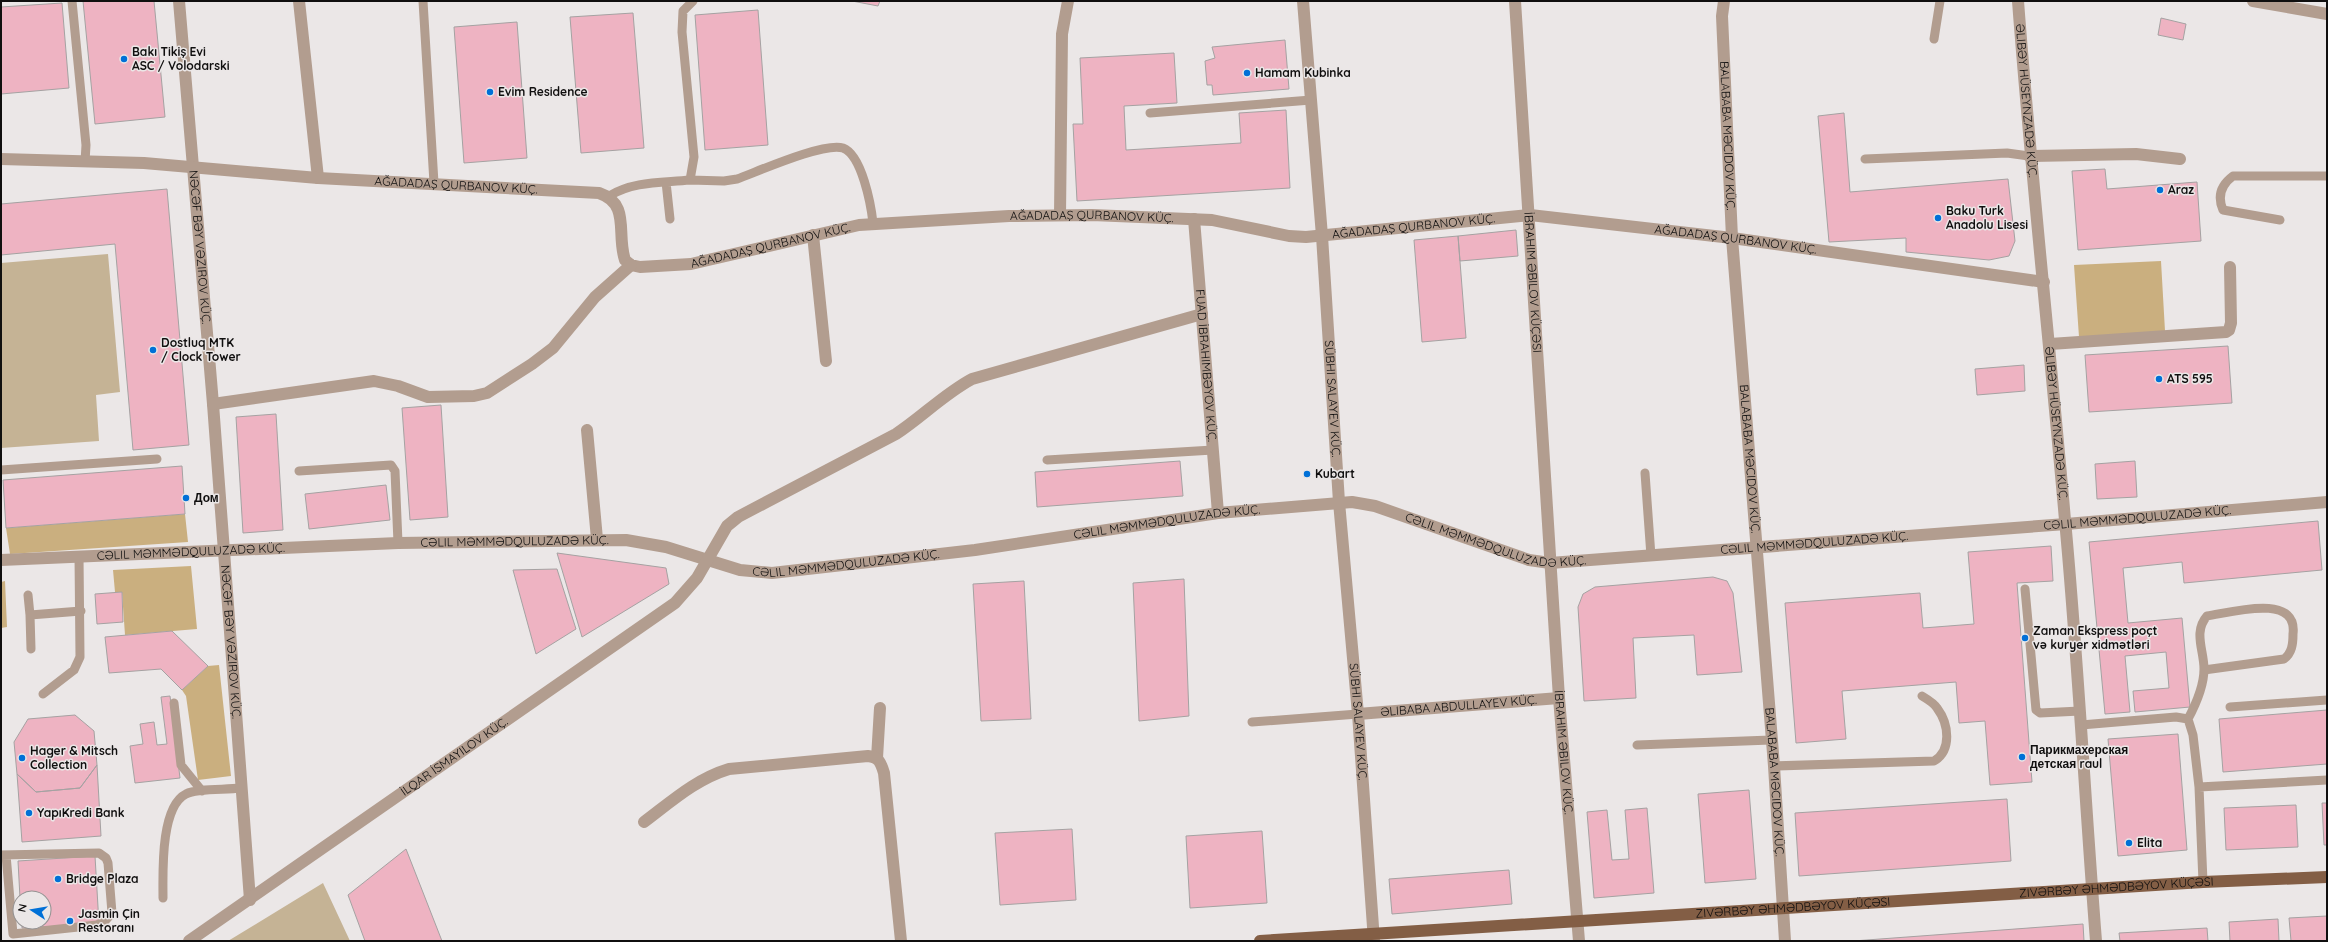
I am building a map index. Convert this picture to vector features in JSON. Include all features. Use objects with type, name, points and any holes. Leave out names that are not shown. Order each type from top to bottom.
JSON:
[{"type":"main road","name":"ZIVƏRBƏY ƏHMƏDBƏYOV KÜÇƏSI","points":[[1260,941],[1374,938],[1577,921],[2203,882],[2327,877]]},
{"type":"street","name":"NƏCƏF BƏY VƏZIROV KÜÇ.","points":[[179,1],[213,404],[240,788],[250,900]]},
{"type":"street","points":[[299,1],[318,178]]},
{"type":"street","points":[[1060,215],[1062,34],[1068,1]]},
{"type":"street","name":"SÜBHI SALAYEV KÜÇ.","points":[[1303,1],[1322,236],[1339,502],[1358,714],[1374,938]]},
{"type":"street","name":"İBRAHIM ƏBILOV KÜÇƏSI","points":[[1515,1],[1530,215],[1550,563]]},
{"type":"street","name":"BALABABA MƏCIDOV KÜÇ.","points":[[1724,1],[1722,16],[1732,238],[1774,766],[1785,941]]},
{"type":"street","name":"ƏLIBƏY HÜSEYNZADƏ KÜÇ.","points":[[2018,1],[2029,156],[2044,282],[2066,524],[2096,941]]},
{"type":"street","points":[[2253,1],[2327,14]]},
{"type":"street","points":[[2029,156],[2136,154],[2180,159]]},
{"type":"street","name":"AĞADADAŞ QURBANOV KÜÇ.","points":[[1,159],[144,163],[318,178],[579,190],[609,196]]},
{"type":"street","points":[[213,404],[374,382],[391,384],[428,397],[474,396],[487,393],[532,364],[552,348],[595,297],[631,265],[625,260],[623,253],[620,213],[616,202],[609,196]]},
{"type":"street","name":"AĞADADAŞ QURBANOV KÜÇ.","points":[[631,265],[654,268],[691,264],[813,235],[873,223],[1060,215],[1194,218],[1226,222],[1289,236],[1322,236],[1530,215],[1732,238],[2044,282]]},
{"type":"street","name":"FUAD İBRAHIMBƏYOV KÜÇ.","points":[[1194,218],[1218,513]]},
{"type":"street","points":[[813,235],[826,361]]},
{"type":"street","points":[[2050,344],[2226,332],[2229,330],[2231,323],[2230,267]]},
{"type":"street","points":[[190,941],[675,603],[697,578],[727,526],[738,517],[896,434],[914,423],[960,386],[972,379],[1202,314]]},
{"type":"street","points":[[586,430],[597,539]]},
{"type":"street","name":"CƏLIL MƏMMƏDQULUZADƏ KÜÇ.","points":[[1,560],[398,543],[597,539],[647,542],[752,573],[772,573],[975,550],[1218,513],[1352,502],[1376,506],[1528,560],[1550,563],[2066,524],[2327,502]]},
{"type":"street","name":"İBRAHIM ƏBILOV KÜÇ.","points":[[1550,563],[1559,698],[1579,941]]},
{"type":"street","name":"ƏLIBABA ABDULLAYEV KÜÇ.","points":[[1358,714],[1559,698]]},
{"type":"street","points":[[876,758],[880,708]]},
{"type":"street","points":[[644,822],[695,783],[709,775],[729,769],[868,756],[876,758],[881,763],[884,773],[901,941]]},
{"type":"lane","points":[[72,1],[86,145],[85,162]]},
{"type":"lane","points":[[423,1],[434,183]]},
{"type":"lane","points":[[690,180],[694,157],[682,32],[683,11],[693,1]]},
{"type":"lane","points":[[1934,39],[1940,1]]},
{"type":"lane","points":[[1150,113],[1311,100]]},
{"type":"lane","points":[[609,196],[624,187],[690,180],[724,181],[737,179],[827,147],[844,149],[852,156],[866,185],[873,223]]},
{"type":"lane","points":[[1865,159],[2007,153],[2029,156]]},
{"type":"lane","points":[[2280,220],[2223,210],[2220,196],[2224,183],[2233,176],[2327,176]]},
{"type":"lane","points":[[666,182],[670,219]]},
{"type":"lane","points":[[1047,460],[1213,450]]},
{"type":"lane","points":[[1,470],[157,460]]},
{"type":"lane","points":[[299,471],[391,465],[395,470],[398,543]]},
{"type":"lane","points":[[1645,473],[1651,556]]},
{"type":"lane","points":[[1,554],[1,560]]},
{"type":"lane","points":[[43,694],[74,670],[79,662],[81,611],[79,556]]},
{"type":"lane","points":[[2025,589],[2036,710],[2040,713],[2080,711]]},
{"type":"lane","points":[[28,594],[31,649]]},
{"type":"lane","points":[[2203,882],[2199,787],[2194,735],[2188,720],[2198,698],[2204,670],[2199,633],[2201,623],[2207,616],[2264,607],[2282,611],[2291,620],[2294,632],[2291,651],[2284,659],[2204,670]]},
{"type":"lane","points":[[30,615],[81,611]]},
{"type":"lane","points":[[1774,766],[1934,761],[1941,757],[1945,750],[1948,740],[1946,726],[1937,706],[1922,696]]},
{"type":"lane","points":[[2230,707],[2327,700]]},
{"type":"lane","points":[[174,703],[181,765],[202,791]]},
{"type":"lane","points":[[1252,722],[1358,714]]},
{"type":"lane","points":[[2081,725],[2176,716],[2188,720]]},
{"type":"lane","points":[[1636,745],[1771,740]]},
{"type":"lane","points":[[2199,787],[2327,780]]},
{"type":"lane","points":[[163,898],[164,856],[168,821],[178,800],[186,794],[202,791],[240,788]]},
{"type":"lane","points":[[100,853],[106,858],[108,863],[112,913],[104,922],[97,925],[13,934],[3,855],[100,853]]},
{"type":"shaded area","points":[[108,254],[120,392],[96,395],[99,441],[1,448],[1,263]]},
{"type":"shaded area","points":[[2161,261],[2165,331],[2079,337],[2074,265]]},
{"type":"shaded area","points":[[185,514],[188,542],[10,554],[6,528]]},
{"type":"shaded area","points":[[191,566],[197,629],[125,635],[122,592],[115,592],[113,570]]},
{"type":"shaded area","points":[[5,581],[7,627],[1,628],[1,582]]},
{"type":"shaded area","points":[[219,665],[231,776],[198,780],[186,696],[182,690],[208,666]]},
{"type":"shaded area","points":[[323,883],[350,941],[228,941]]},
{"type":"building","name":"Bakı Tikiş Evi ASC / Volodarski","points":[[83,1],[154,1],[165,117],[95,124]]},
{"type":"building","points":[[852,1],[880,1],[878,6]]},
{"type":"building","points":[[62,3],[69,88],[1,94],[1,7]]},
{"type":"building","points":[[758,10],[768,145],[705,150],[695,15]]},
{"type":"building","points":[[633,13],[644,148],[581,153],[570,17]]},
{"type":"building","points":[[2161,18],[2186,24],[2183,40],[2158,35]]},
{"type":"building","name":"Evim Residence","points":[[517,22],[527,158],[464,163],[454,27]]},
{"type":"building","name":"Hamam Kubinka","points":[[1285,40],[1289,89],[1213,95],[1212,85],[1207,85],[1205,61],[1215,58],[1212,47]]},
{"type":"building","points":[[1174,53],[1177,103],[1124,106],[1126,150],[1241,143],[1239,113],[1286,110],[1290,188],[1077,201],[1073,124],[1083,124],[1080,58]]},
{"type":"building","points":[[1844,113],[1850,192],[2008,179],[2015,241],[2009,256],[1989,260],[1906,252],[1906,238],[1829,242],[1818,116]]},
{"type":"building","points":[[2105,169],[2107,189],[2197,182],[2201,241],[2078,250],[2072,171]]},
{"type":"building","name":"Dostluq MTK / Clock Tower","points":[[167,189],[189,445],[133,450],[115,244],[1,255],[1,204]]},
{"type":"building","points":[[1516,230],[1518,256],[1460,261],[1458,236]]},
{"type":"building","points":[[1458,236],[1466,338],[1422,342],[1414,240]]},
{"type":"building","name":"ATS 595","points":[[2228,346],[2232,403],[2089,412],[2085,355]]},
{"type":"building","points":[[2024,365],[2025,391],[1977,395],[1975,369]]},
{"type":"building","points":[[441,405],[448,517],[410,520],[402,408]]},
{"type":"building","points":[[276,414],[283,530],[243,533],[236,417]]},
{"type":"building","points":[[1180,461],[1183,496],[1037,507],[1035,472]]},
{"type":"building","points":[[2135,461],[2137,497],[2097,499],[2095,464]]},
{"type":"building","points":[[182,466],[185,514],[6,528],[3,480]]},
{"type":"building","points":[[386,485],[390,520],[309,529],[305,494]]},
{"type":"building","points":[[2318,521],[2322,570],[2184,583],[2182,562],[2123,568],[2128,623],[2182,618],[2190,707],[2135,712],[2133,691],[2169,688],[2166,652],[2125,656],[2130,712],[2105,714],[2089,542]]},
{"type":"building","points":[[2051,546],[2053,581],[2017,583],[2032,782],[1990,785],[1985,721],[1959,723],[1956,682],[1842,691],[1846,739],[1796,743],[1785,603],[1920,593],[1923,628],[1974,624],[1968,552]]},
{"type":"building","points":[[557,553],[666,568],[669,584],[582,637]]},
{"type":"building","points":[[557,569],[576,629],[536,654],[513,570]]},
{"type":"building","points":[[1713,577],[1727,581],[1733,593],[1742,672],[1697,675],[1694,635],[1633,638],[1636,698],[1584,701],[1578,607],[1583,594],[1595,587]]},
{"type":"building","points":[[1184,579],[1189,716],[1139,721],[1133,583]]},
{"type":"building","points":[[1024,581],[1031,719],[981,721],[973,584]]},
{"type":"building","points":[[122,592],[123,622],[97,624],[95,594]]},
{"type":"building","points":[[172,631],[208,666],[182,690],[161,669],[109,673],[105,637]]},
{"type":"building","points":[[170,696],[180,778],[135,783],[130,746],[143,744],[140,724],[154,722],[157,745],[167,744],[161,697]]},
{"type":"building","points":[[2327,710],[2327,764],[2223,772],[2219,719]]},
{"type":"building","points":[[75,715],[94,731],[97,765],[80,788],[36,792],[17,774],[14,742],[28,719]]},
{"type":"building","points":[[2178,734],[2187,850],[2118,856],[2108,739]]},
{"type":"building","points":[[97,765],[101,836],[22,842],[17,774],[36,792],[80,788]]},
{"type":"building","points":[[1749,790],[1756,879],[1705,883],[1698,794]]},
{"type":"building","points":[[2007,799],[2011,861],[1799,876],[1795,813]]},
{"type":"building","points":[[2322,803],[2327,803],[2327,845],[2324,845]]},
{"type":"building","points":[[2296,805],[2298,847],[2226,850],[2224,808]]},
{"type":"building","points":[[1647,808],[1654,893],[1594,898],[1587,812],[1607,810],[1612,860],[1629,859],[1625,810]]},
{"type":"building","points":[[1072,829],[1076,900],[1000,905],[995,833]]},
{"type":"building","points":[[1262,831],[1267,903],[1190,908],[1186,836]]},
{"type":"building","points":[[406,849],[442,941],[365,941],[348,895]]},
{"type":"building","name":"Bridge Plaza","points":[[95,856],[99,924],[52,926],[52,890],[20,890],[18,861]]},
{"type":"building","points":[[1509,870],[1512,904],[1392,914],[1389,879]]},
{"type":"building","points":[[2327,916],[2327,941],[2291,941],[2289,918]]},
{"type":"building","points":[[2278,919],[2279,941],[2230,941],[2229,922]]},
{"type":"building","points":[[2083,924],[2084,941],[1853,941]]},
{"type":"building","points":[[2207,928],[2208,941],[2120,941],[2119,933]]},
{"type":"place","name":"Bakı Tikiş Evi ASC / Volodarski","points":[[124,59]]},
{"type":"place","name":"Hamam Kubinka","points":[[1247,73]]},
{"type":"place","name":"Evim Residence","points":[[490,92]]},
{"type":"place","name":"Araz","points":[[2160,190]]},
{"type":"place","name":"Baku Turk Anadolu Lisesi","points":[[1938,218]]},
{"type":"place","name":"Dostluq MTK / Clock Tower","points":[[153,350]]},
{"type":"place","name":"ATS 595","points":[[2159,379]]},
{"type":"place","name":"Kubart","points":[[1307,474]]},
{"type":"place","name":"Дом","points":[[186,498]]},
{"type":"place","name":"Zaman Ekspress poçt və kuryer xidmətləri","points":[[2025,638]]},
{"type":"place","name":"Парикмахерская детская raul","points":[[2022,757]]},
{"type":"place","name":"Hager & Mitsch Collection","points":[[22,758]]},
{"type":"place","name":"YapıKredi Bank","points":[[29,813]]},
{"type":"place","name":"Elita","points":[[2129,843]]},
{"type":"place","name":"Bridge Plaza","points":[[58,879]]},
{"type":"place","name":"Jasmin Çin Restoranı","points":[[70,921]]}]
